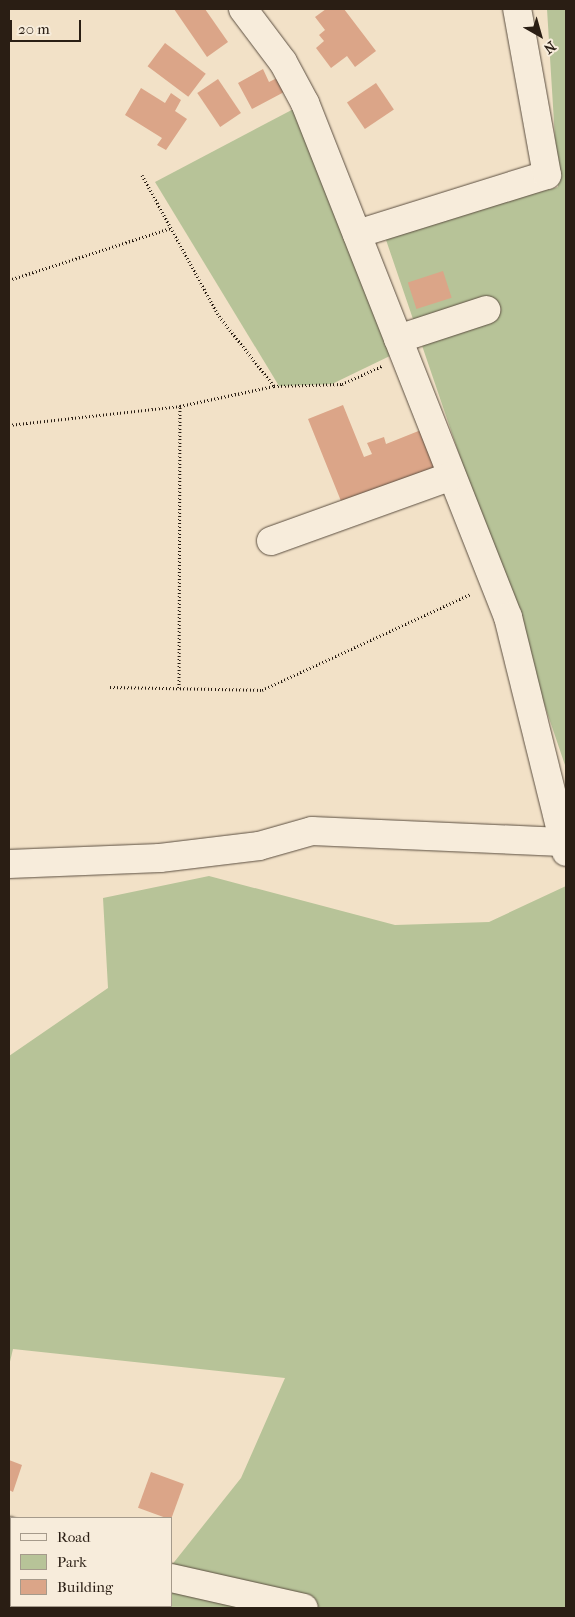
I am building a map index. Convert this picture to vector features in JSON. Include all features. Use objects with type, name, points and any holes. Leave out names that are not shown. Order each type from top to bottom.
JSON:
[{"type":"street","points":[[9,864],[160,858],[259,846],[312,830],[564,847],[508,617],[305,103],[283,62],[243,9]]},
{"type":"street","points":[[357,234],[547,175],[517,9]]},
{"type":"street","points":[[401,347],[486,310]]},
{"type":"street","points":[[271,541],[452,476]]},
{"type":"street","points":[[172,1578],[304,1608]]},
{"type":"path","points":[[142,175],[219,316],[274,386]]},
{"type":"path","points":[[9,280],[171,228]]},
{"type":"path","points":[[9,425],[180,406],[274,386],[342,384],[401,347]]},
{"type":"path","points":[[179,688],[180,406]]},
{"type":"path","points":[[110,687],[262,690],[494,583]]},
{"type":"green space","points":[[547,9],[566,9],[566,768],[384,234],[558,187]]},
{"type":"green space","points":[[305,103],[396,353],[332,384],[279,386],[155,182]]},
{"type":"green space","points":[[209,876],[395,925],[489,922],[566,886],[566,1608],[152,1608],[172,1607],[172,1565],[241,1478],[285,1378],[13,1349],[9,1366],[9,1056],[108,988],[103,898]]},
{"type":"building","points":[[174,9],[205,9],[228,42],[207,57]]},
{"type":"building","points":[[326,9],[344,9],[376,51],[355,67],[347,56],[331,68],[316,48],[324,41],[319,35],[325,30],[315,17]]},
{"type":"building","points":[[165,43],[206,74],[188,97],[148,66]]},
{"type":"building","points":[[263,69],[269,82],[279,77],[286,91],[252,109],[238,83]]},
{"type":"building","points":[[218,79],[241,113],[220,127],[197,93]]},
{"type":"building","points":[[376,83],[394,110],[365,129],[347,103]]},
{"type":"building","points":[[141,88],[165,103],[171,93],[181,100],[175,111],[187,119],[166,150],[157,145],[162,138],[125,115]]},
{"type":"building","points":[[443,271],[452,298],[416,309],[408,282]]},
{"type":"building","points":[[343,405],[364,457],[372,454],[367,443],[384,437],[386,444],[421,430],[438,474],[345,511],[308,419]]},
{"type":"building","points":[[9,1460],[22,1465],[13,1492],[9,1490]]},
{"type":"building","points":[[151,1472],[184,1484],[172,1517],[164,1517],[138,1508]]}]
